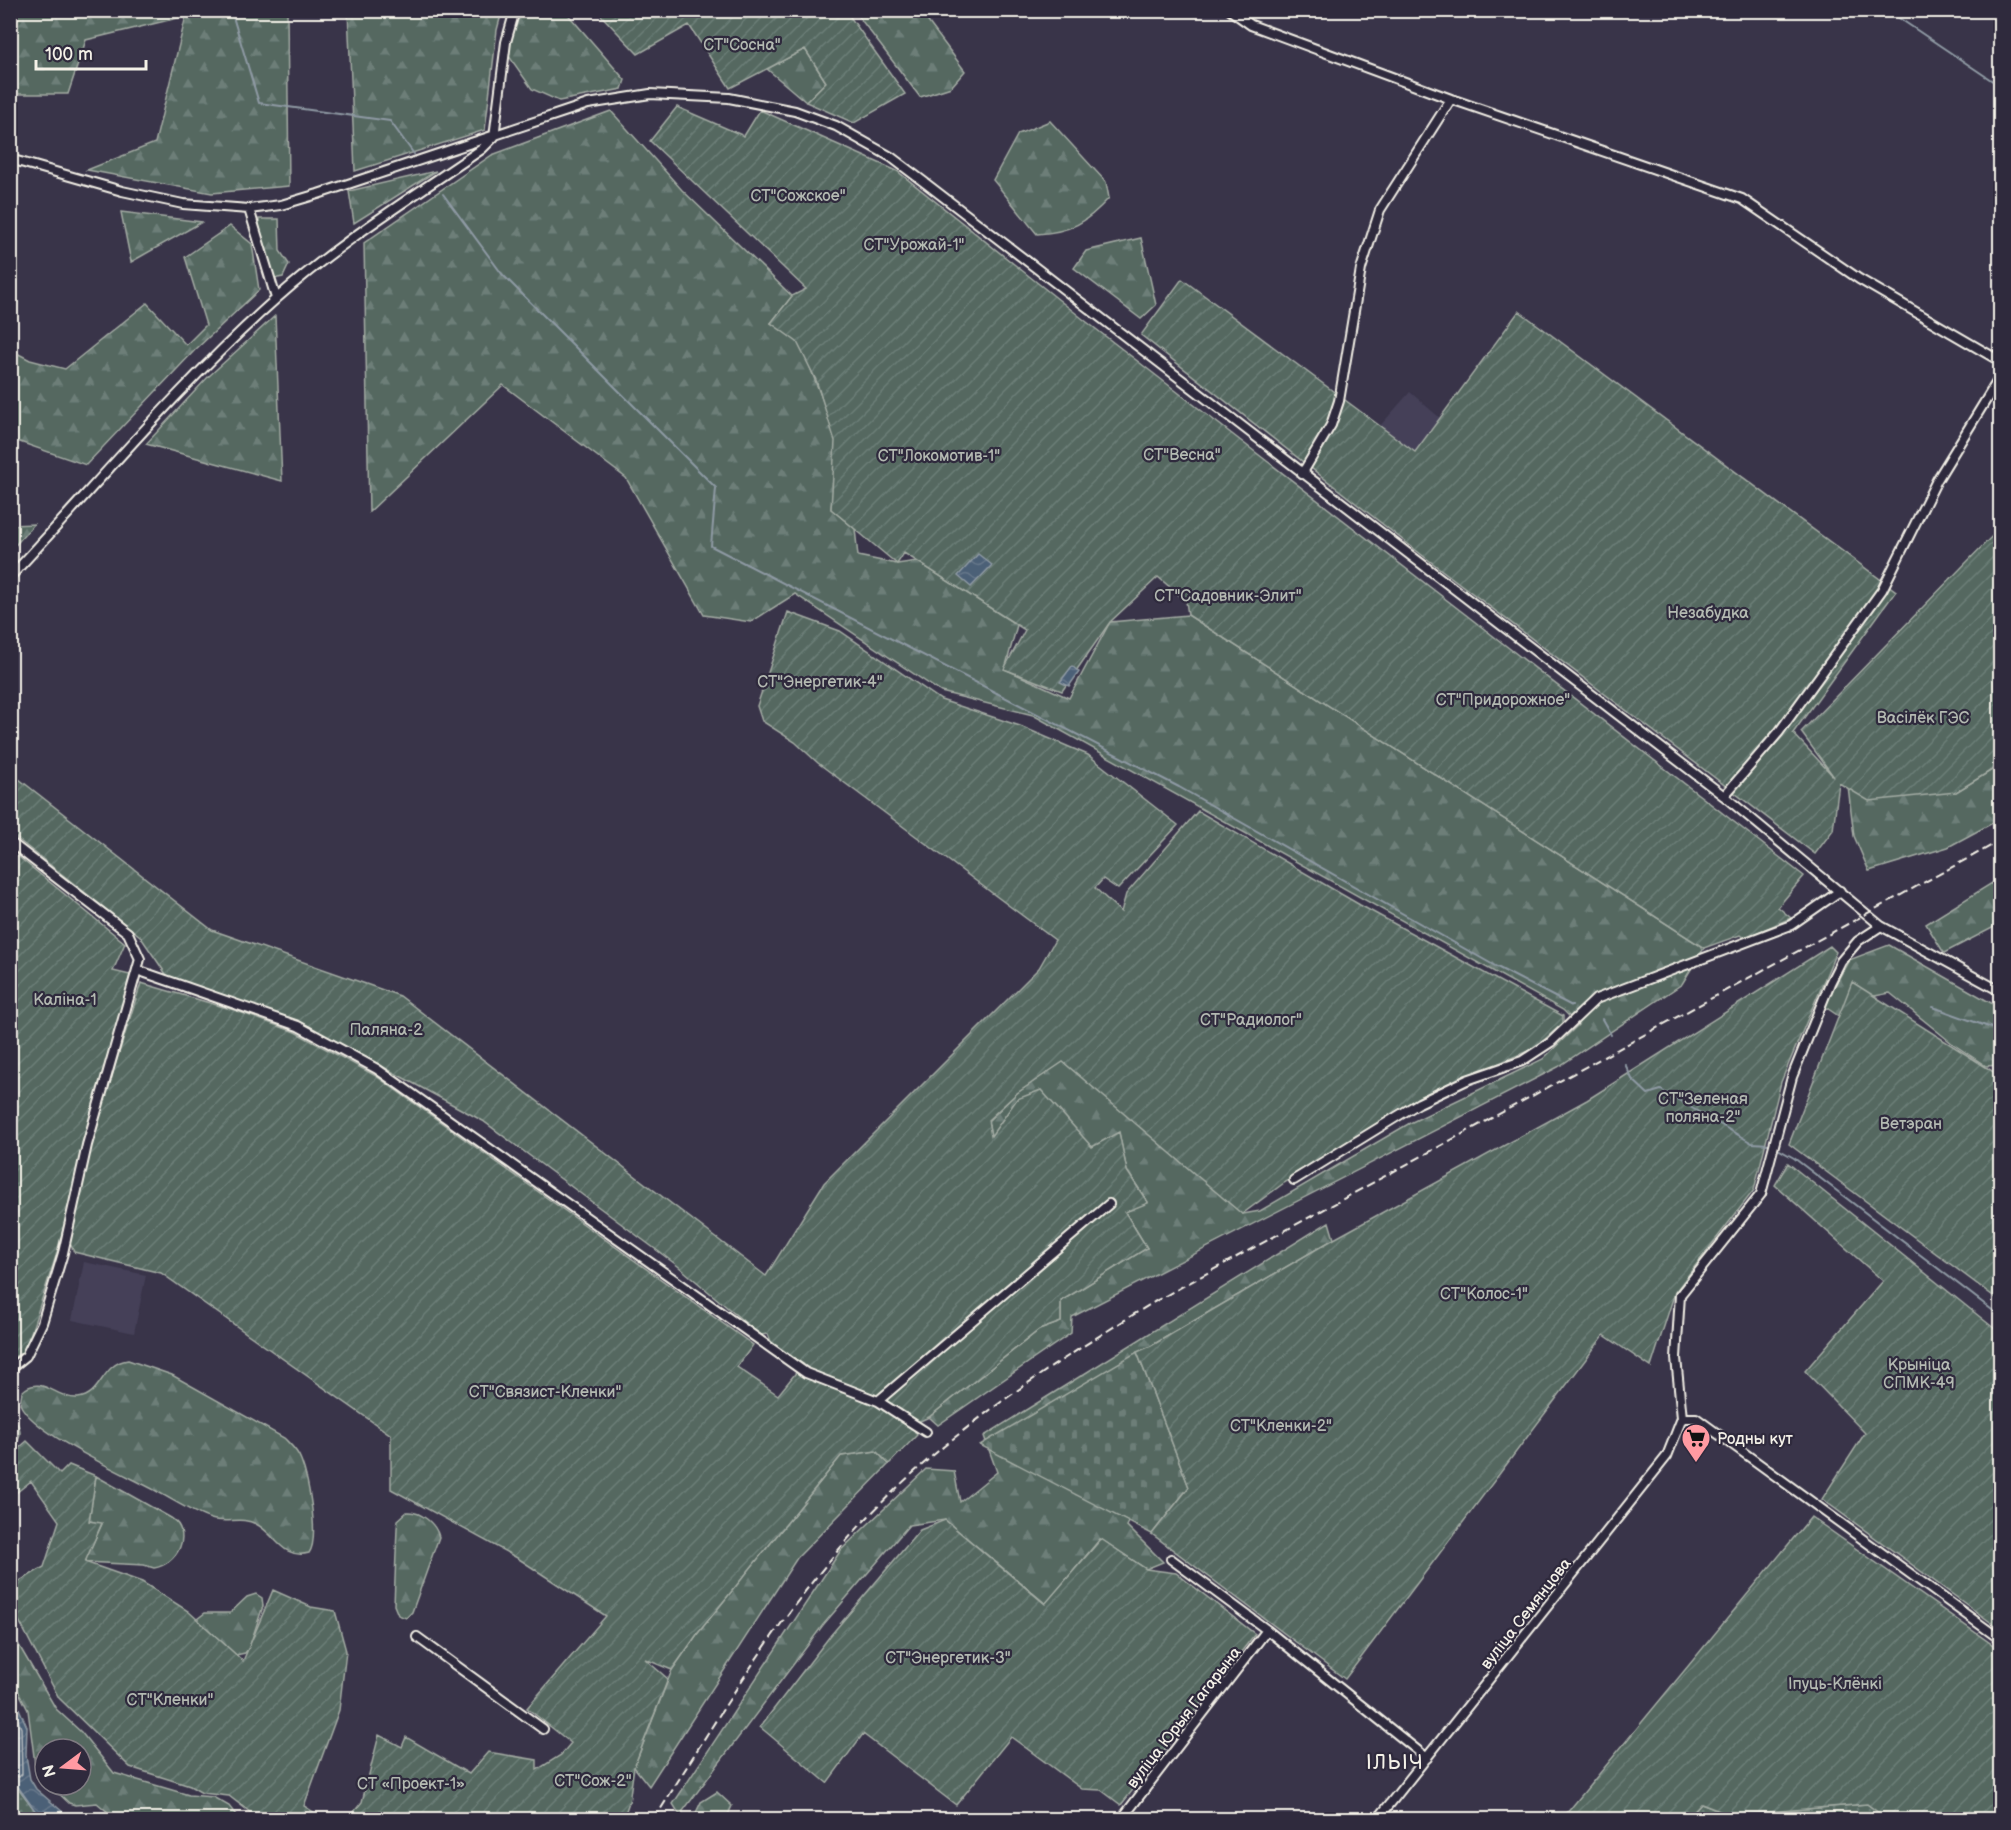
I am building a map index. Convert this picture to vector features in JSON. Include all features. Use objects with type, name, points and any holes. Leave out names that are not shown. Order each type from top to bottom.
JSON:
[{"type":"street","points":[[10,577],[209,362],[276,298],[330,254],[482,149],[494,137],[506,42],[514,10]]},
{"type":"street","points":[[1230,10],[1251,25],[1451,99],[1742,199],[1859,279],[2001,361]]},
{"type":"street","points":[[10,159],[122,191],[183,204],[249,209],[280,205],[318,194],[588,105],[650,94],[729,98],[795,111],[836,126],[891,157],[924,182],[1724,796],[1881,926],[2001,991]]},
{"type":"street","points":[[1302,474],[1331,425],[1339,401],[1361,269],[1380,210],[1451,99]]},
{"type":"street","points":[[249,209],[276,298]]},
{"type":"street","points":[[1724,796],[1779,732],[1882,591],[1937,480],[2001,377]]},
{"type":"street","points":[[10,842],[128,933],[140,959],[87,1145],[63,1253],[42,1323],[26,1356],[10,1369]]},
{"type":"street","points":[[1294,1180],[1419,1102],[1467,1080],[1522,1061],[1551,1042],[1596,999],[1791,925],[1840,891]]},
{"type":"street","name":"вуліца Семянцова","points":[[1377,1820],[1667,1456],[1682,1418],[1676,1358],[1680,1295],[1761,1194],[1774,1152],[1792,1077],[1830,983],[1841,961],[1858,940],[1881,926]]},
{"type":"street","points":[[137,970],[298,1026],[377,1069],[806,1372],[878,1401],[926,1432]]},
{"type":"street","points":[[878,1401],[1109,1204]]},
{"type":"street","points":[[1682,1418],[1696,1418],[2001,1639]]},
{"type":"street","points":[[1171,1559],[1267,1630],[1427,1758]]},
{"type":"street","name":"вуліца Юрыя Гагарына","points":[[1121,1820],[1267,1630]]},
{"type":"street","points":[[417,1637],[543,1730]]},
{"type":"shaded area","points":[[1410,392],[1440,418],[1415,452],[1380,426]]},
{"type":"shaded area","points":[[84,1262],[146,1275],[134,1333],[72,1320]]},
{"type":"green space","points":[[11,10],[287,11],[289,186],[212,193],[87,170],[155,143],[186,16],[86,40],[68,94],[11,94]]},
{"type":"green space","points":[[348,11],[502,11],[497,30],[485,130],[355,171]]},
{"type":"green space","points":[[520,11],[565,11],[625,80],[622,89],[559,101],[532,89],[506,52]]},
{"type":"green space","name":"СТ\"Сосна\"","points":[[597,11],[846,11],[905,94],[854,123],[806,102],[826,82],[805,49],[730,88],[689,25],[638,54]]},
{"type":"green space","points":[[858,11],[920,11],[965,71],[951,87],[920,97],[856,13]]},
{"type":"green space","points":[[805,49],[826,82],[806,102],[767,69]]},
{"type":"green space","points":[[11,94],[15,152],[11,150]]},
{"type":"green space","points":[[677,107],[744,136],[760,110],[897,171],[1083,319],[1804,876],[1778,907],[1791,918],[1744,938],[1740,935],[1704,948],[1188,615],[1186,601],[1158,577],[1110,622],[1062,691],[1004,669],[1025,630],[904,553],[897,564],[831,509],[835,441],[816,380],[797,342],[771,323],[792,296],[806,289],[650,141]]},
{"type":"green space","points":[[611,111],[682,190],[792,296],[771,323],[799,338],[838,441],[831,509],[855,529],[858,556],[897,564],[917,561],[1017,625],[1005,669],[1069,698],[1110,622],[1188,615],[1704,948],[1682,984],[1558,1067],[1072,1317],[1071,1333],[938,1425],[929,1417],[1039,1330],[1061,1322],[1061,1301],[1147,1248],[1125,1212],[1148,1202],[1127,1171],[1119,1133],[1093,1147],[1017,1099],[991,1137],[988,1121],[1017,1093],[1063,1061],[1243,1214],[1260,1211],[1410,1123],[1543,1059],[1578,1025],[1563,1010],[1033,715],[941,692],[795,594],[751,622],[704,615],[626,478],[503,385],[369,512],[364,243],[492,155]]},
{"type":"green space","points":[[1050,121],[1106,182],[1109,198],[1093,214],[1077,225],[1059,231],[1037,234],[993,180],[1018,134]]},
{"type":"green space","points":[[436,171],[354,223],[349,191]]},
{"type":"green space","points":[[121,212],[202,222],[131,262]]},
{"type":"green space","points":[[259,219],[279,219],[280,251],[289,264],[283,277],[273,279],[260,242]]},
{"type":"green space","points":[[230,226],[252,244],[259,290],[195,350],[86,465],[11,439],[11,350],[30,360],[65,369],[147,303],[186,345],[206,325],[185,257]]},
{"type":"green space","points":[[1141,238],[1156,305],[1141,319],[1074,268],[1086,251]]},
{"type":"green space","name":"Незабудка","points":[[1182,279],[1415,452],[1519,311],[1896,591],[1793,733],[1834,777],[1801,732],[2000,528],[2000,765],[1956,792],[1869,801],[1839,783],[1833,830],[1815,854],[1422,555],[1141,335]]},
{"type":"green space","points":[[275,316],[282,481],[146,444],[208,377]]},
{"type":"green space","points":[[34,524],[11,550],[11,525]]},
{"type":"green space","points":[[788,612],[840,631],[941,700],[1020,726],[1088,755],[1178,825],[1118,889],[1103,879],[1095,888],[1121,912],[1126,894],[1198,811],[1360,905],[1563,1016],[1563,1023],[1535,1048],[1421,1096],[1284,1183],[1242,1214],[1063,1062],[1017,1093],[988,1120],[991,1136],[1017,1099],[1041,1090],[1092,1147],[1119,1132],[1127,1171],[1148,1203],[1125,1212],[1147,1248],[1061,1301],[1061,1322],[1039,1330],[929,1417],[911,1425],[917,1435],[889,1464],[876,1451],[841,1456],[698,1633],[672,1670],[645,1659],[668,1679],[634,1767],[629,1802],[623,1819],[348,1819],[362,1802],[379,1735],[402,1747],[406,1737],[469,1774],[488,1752],[537,1760],[537,1770],[561,1755],[571,1743],[527,1708],[606,1616],[519,1559],[391,1489],[391,1435],[161,1273],[74,1252],[70,1243],[91,1142],[141,983],[234,1010],[295,1032],[376,1076],[753,1345],[737,1367],[778,1395],[803,1364],[772,1344],[768,1334],[760,1335],[678,1266],[483,1121],[302,1023],[168,977],[140,936],[11,834],[10,772],[212,930],[400,996],[766,1276],[824,1183],[1039,968],[1055,940],[818,763],[795,742],[762,721],[757,706]]},
{"type":"green space","points":[[2000,765],[2000,819],[1948,847],[1869,871],[1854,836],[1848,786],[1956,792]]},
{"type":"green space","name":"Каліна-1","points":[[10,850],[125,943],[113,971],[130,975],[56,1256],[25,1351],[11,1359]]},
{"type":"green space","points":[[2000,878],[2000,924],[1944,953],[1926,924]]},
{"type":"green space","points":[[1889,945],[2000,1008],[2000,1065],[1986,1066],[1953,1044],[1890,993],[1849,1001],[1840,1017],[1824,1006],[1849,960]]},
{"type":"green space","points":[[1830,946],[1836,952],[1781,1082],[1754,1190],[1675,1292],[1651,1367],[1604,1335],[1345,1679],[1152,1534],[1189,1487],[1137,1352],[1334,1239],[1587,1100]]},
{"type":"green space","name":"Ветэран","points":[[1852,982],[2000,1076],[2000,1301],[1789,1144]]},
{"type":"green space","name":"Крыніца СПМК-49","points":[[1788,1163],[2000,1333],[2000,1629],[1822,1499],[1865,1433],[1805,1371],[1883,1281],[1775,1185]]},
{"type":"green space","points":[[1329,1222],[1334,1239],[1151,1346],[1165,1451],[1127,1526],[1163,1562],[1146,1569],[1100,1539],[1046,1604],[945,1520],[909,1525],[823,1625],[680,1815],[673,1804],[841,1550],[926,1469],[954,1471],[960,1502],[997,1472],[984,1436]]},
{"type":"green space","points":[[1137,1352],[1189,1487],[1152,1534],[980,1445]]},
{"type":"green space","points":[[128,1360],[172,1375],[284,1438],[292,1446],[301,1460],[310,1493],[313,1535],[309,1553],[292,1553],[286,1550],[263,1528],[251,1522],[211,1519],[191,1510],[61,1441],[28,1416],[20,1404],[22,1392],[36,1385],[71,1398],[86,1396],[112,1367]]},
{"type":"green space","points":[[11,1416],[18,1424],[20,1432],[18,1441],[11,1449]]},
{"type":"green space","name":"СТ\"Кленки\"","points":[[27,1441],[60,1474],[69,1465],[96,1476],[89,1521],[102,1523],[85,1562],[142,1582],[188,1611],[243,1661],[273,1590],[311,1607],[335,1611],[346,1651],[339,1710],[304,1806],[324,1819],[259,1819],[229,1796],[202,1793],[190,1786],[130,1767],[59,1698],[11,1605],[11,1586],[44,1567],[59,1521],[31,1481],[11,1497],[11,1455]]},
{"type":"green space","points":[[876,1451],[889,1464],[797,1558],[649,1786],[634,1767],[672,1670],[698,1633],[841,1456]]},
{"type":"green space","points":[[96,1476],[178,1524],[182,1540],[176,1555],[170,1561],[154,1568],[144,1565],[84,1562],[102,1524],[89,1521]]},
{"type":"green space","points":[[407,1512],[427,1519],[435,1527],[439,1537],[412,1612],[406,1618],[398,1615],[394,1605],[398,1520]]},
{"type":"green space","name":"Іпуць-Клёнкі","points":[[1811,1517],[2000,1650],[2000,1819],[1887,1819],[1867,1804],[1730,1815],[1701,1804],[1687,1819],[1562,1819]]},
{"type":"green space","name":"СТ\"Энергетик-3\"","points":[[945,1520],[1045,1604],[1101,1539],[1146,1569],[1176,1573],[1255,1634],[1121,1805],[1101,1790],[1082,1789],[1011,1737],[956,1805],[863,1734],[827,1783],[760,1727],[830,1636],[920,1530]]},
{"type":"green space","points":[[256,1594],[262,1598],[263,1606],[249,1648],[245,1653],[236,1655],[197,1619],[205,1613],[230,1613],[247,1597]]},
{"type":"green space","points":[[10,1630],[56,1709],[85,1737],[33,1737],[33,1749],[28,1710],[11,1677]]},
{"type":"green space","points":[[93,1747],[114,1773],[189,1795],[213,1797],[229,1806],[239,1819],[116,1819],[97,1803],[75,1805],[63,1797],[93,1797]]},
{"type":"green space","points":[[10,1777],[40,1817],[41,1819],[11,1819]]},
{"type":"green space","points":[[717,1792],[732,1806],[726,1819],[693,1819],[701,1802]]},
{"type":"green space","points":[[1701,1804],[1730,1815],[1867,1804],[1887,1819],[1687,1820]]},
{"type":"water","points":[[978,554],[992,565],[971,587],[958,576]]},
{"type":"water","points":[[1072,666],[1079,672],[1069,686],[1060,682]]},
{"type":"water","points":[[10,1688],[27,1727],[26,1755],[33,1784],[33,1797],[45,1797],[71,1819],[41,1819],[11,1777]]},
{"type":"waterway","points":[[231,10],[259,103],[390,121],[414,154]]},
{"type":"waterway","points":[[1887,10],[2000,86]]},
{"type":"waterway","points":[[443,194],[502,274],[716,488],[711,546],[1179,787],[1497,967],[1572,1006]]},
{"type":"waterway","points":[[1933,1007],[2000,1031]]},
{"type":"waterway","points":[[1602,1019],[1611,1035]]},
{"type":"waterway","points":[[1625,1064],[1632,1079],[1648,1094],[1661,1090],[1752,1143],[1769,1144],[1794,1158],[2000,1316]]},
{"type":"railway","points":[[654,1820],[745,1676],[820,1572],[880,1504],[953,1439],[991,1409],[1071,1354],[1154,1302],[2000,841]]},
{"type":"place","name":"Родны кут","points":[[1696,1464]]},
{"type":"district","name":"ІЛЬІЧ","points":[[1395,1762]]},
{"type":"park label","name":"СТ\"Сожское\"","points":[[798,195]]},
{"type":"park label","name":"СТ\"Урожай-1\"","points":[[914,244]]},
{"type":"park label","name":"СТ\"Весна\"","points":[[1182,454]]},
{"type":"park label","name":"СТ\"Локомотив-1\"","points":[[939,455]]},
{"type":"park label","name":"СТ\"Садовник-Элит\"","points":[[1228,595]]},
{"type":"park label","name":"СТ\"Энергетик-4\"","points":[[820,681]]},
{"type":"park label","name":"СТ\"Придорожное\"","points":[[1503,699]]},
{"type":"park label","name":"Васілёк ГЭС","points":[[1923,717]]},
{"type":"park label","name":"СТ\"Радиолог\"","points":[[1251,1019]]},
{"type":"park label","name":"Паляна-2","points":[[386,1029]]},
{"type":"park label","name":"СТ\"Зеленая поляна-2\"","points":[[1703,1107]]},
{"type":"park label","name":"СТ\"Колос-1\"","points":[[1484,1293]]},
{"type":"park label","name":"СТ\"Связист-Кленки\"","points":[[545,1391]]},
{"type":"park label","name":"СТ\"Кленки-2\"","points":[[1281,1425]]},
{"type":"park label","name":"СТ\"Сож-2\"","points":[[593,1780]]},
{"type":"park label","name":"СТ «Проект-1»","points":[[411,1783]]}]
